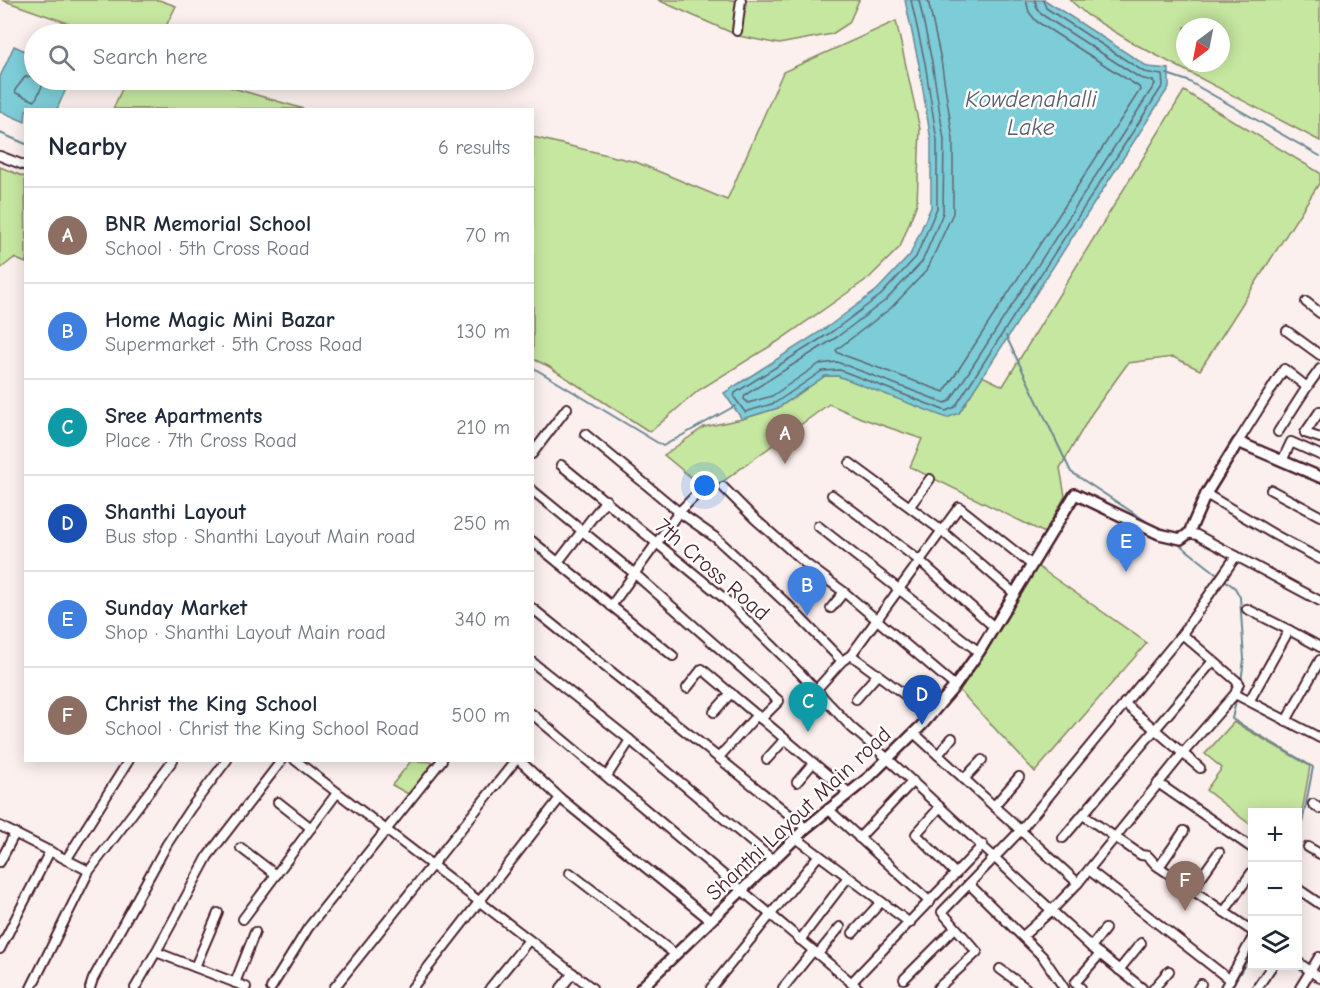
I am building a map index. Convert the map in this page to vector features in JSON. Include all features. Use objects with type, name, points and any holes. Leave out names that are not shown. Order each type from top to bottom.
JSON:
[{"type":"street","points":[[737,31],[741,0]]},
{"type":"street","points":[[0,156],[24,165]]},
{"type":"street","points":[[1306,302],[1320,313]]},
{"type":"street","points":[[1287,331],[1320,355]]},
{"type":"street","points":[[1189,533],[1206,494],[1284,369],[1307,387]]},
{"type":"street","points":[[1278,432],[1320,369]]},
{"type":"street","points":[[534,451],[567,408]]},
{"type":"street","points":[[1320,411],[1305,433],[1320,438]]},
{"type":"street","points":[[585,434],[679,512],[716,538],[787,604],[842,661]]},
{"type":"street","points":[[1238,442],[1320,477]]},
{"type":"street","points":[[1282,461],[1291,442],[1320,455]]},
{"type":"street","points":[[850,463],[942,531],[1014,593]]},
{"type":"street","name":"7th Cross Road","points":[[561,465],[725,599],[851,728],[996,857],[1091,947],[1142,988]]},
{"type":"street","points":[[910,506],[930,479]]},
{"type":"street","points":[[611,606],[679,512],[702,486]]},
{"type":"street","points":[[723,488],[805,563],[844,592],[955,686]]},
{"type":"street","points":[[1271,490],[1320,516]]},
{"type":"street","points":[[534,492],[635,574],[779,701],[759,717],[720,757]]},
{"type":"street","name":"Shanthi Layout Main road","points":[[641,988],[806,828],[868,778],[931,714],[955,686],[978,652],[1075,494],[1159,534],[1181,539],[1189,533],[1320,601]]},
{"type":"street","points":[[1206,494],[1320,559]]},
{"type":"street","points":[[832,495],[920,561],[994,627]]},
{"type":"street","points":[[558,562],[606,500]]},
{"type":"street","points":[[816,691],[842,661],[851,655],[959,507],[1032,565]]},
{"type":"street","points":[[818,526],[978,652]]},
{"type":"street","points":[[534,543],[674,657]]},
{"type":"street","points":[[938,988],[977,952],[942,912],[1020,831],[1182,634],[1236,556]]},
{"type":"street","points":[[831,608],[844,592]]},
{"type":"street","points":[[1247,609],[1320,647]]},
{"type":"street","points":[[534,610],[806,828]]},
{"type":"street","points":[[1250,700],[1289,630]]},
{"type":"street","points":[[1023,936],[1078,883],[1158,783],[1235,694],[1239,683],[1182,634]]},
{"type":"street","points":[[851,655],[931,714]]},
{"type":"street","points":[[1286,721],[1320,660]]},
{"type":"street","points":[[1063,838],[1214,662]]},
{"type":"street","points":[[534,665],[630,740],[773,860]]},
{"type":"street","points":[[687,688],[702,669],[848,792]]},
{"type":"street","points":[[856,699],[879,674]]},
{"type":"street","points":[[714,712],[731,693]]},
{"type":"street","points":[[1235,694],[1320,738]]},
{"type":"street","points":[[1124,704],[1200,768]]},
{"type":"street","points":[[534,716],[855,986],[982,845]]},
{"type":"street","points":[[914,733],[1078,883]]},
{"type":"street","points":[[938,755],[951,738]]},
{"type":"street","points":[[767,759],[785,739]]},
{"type":"street","points":[[607,776],[630,740]]},
{"type":"street","points":[[964,779],[982,760]]},
{"type":"street","points":[[66,860],[128,762]]},
{"type":"street","points":[[31,988],[89,871],[171,762]]},
{"type":"street","points":[[90,988],[167,844],[225,762]]},
{"type":"street","points":[[135,988],[207,856],[280,762]]},
{"type":"street","points":[[298,762],[592,988]]},
{"type":"street","points":[[271,988],[308,928],[440,762]]},
{"type":"street","points":[[334,988],[515,762]]},
{"type":"street","points":[[519,762],[710,920]]},
{"type":"street","points":[[797,782],[813,763]]},
{"type":"street","points":[[994,806],[1019,777]]},
{"type":"street","points":[[859,837],[912,781]]},
{"type":"street","points":[[1158,783],[1248,845]]},
{"type":"street","points":[[243,919],[337,793]]},
{"type":"street","points":[[412,988],[560,798]]},
{"type":"street","points":[[278,802],[311,828]]},
{"type":"street","points":[[940,807],[916,834],[956,874]]},
{"type":"street","points":[[828,809],[930,902]]},
{"type":"street","points":[[1083,815],[1141,855],[1148,856],[1158,867],[1248,929]]},
{"type":"street","points":[[0,826],[89,871]]},
{"type":"street","points":[[1158,867],[1184,831]]},
{"type":"street","points":[[0,862],[15,833]]},
{"type":"street","points":[[796,838],[910,923]]},
{"type":"street","points":[[1308,847],[1320,854]]},
{"type":"street","points":[[241,848],[276,875]]},
{"type":"street","points":[[0,949],[50,851]]},
{"type":"street","points":[[1191,890],[1219,852]]},
{"type":"street","points":[[711,988],[819,855]]},
{"type":"street","points":[[1089,870],[1230,980]]},
{"type":"street","points":[[570,873],[675,954]]},
{"type":"street","points":[[800,940],[848,877]]},
{"type":"street","points":[[1224,912],[1248,878]]},
{"type":"street","points":[[969,884],[1043,957],[1064,988]]},
{"type":"street","points":[[1302,892],[1320,904]]},
{"type":"street","points":[[853,933],[881,902]]},
{"type":"street","points":[[195,967],[218,913]]},
{"type":"street","points":[[783,988],[840,927]]},
{"type":"street","points":[[904,979],[955,928]]},
{"type":"street","points":[[1091,947],[1105,929]]},
{"type":"street","points":[[235,982],[255,932]]},
{"type":"street","points":[[490,988],[529,940]]},
{"type":"street","points":[[1119,970],[1141,943]]},
{"type":"street","points":[[1225,988],[1248,946]]},
{"type":"street","points":[[156,952],[246,987]]},
{"type":"street","points":[[1081,988],[1075,983],[1100,954]]},
{"type":"street","points":[[1300,988],[1319,957]]},
{"type":"street","points":[[1302,965],[1320,978]]},
{"type":"street","points":[[1000,969],[1026,988]]},
{"type":"street","points":[[1257,988],[1269,970]]},
{"type":"street","points":[[1154,988],[1169,971]]},
{"type":"street","points":[[561,988],[573,973]]},
{"type":"green space","points":[[2,0],[159,0],[176,6],[167,24],[70,24]]},
{"type":"green space","points":[[658,0],[859,0],[849,23],[832,34],[779,44],[739,36]]},
{"type":"green space","points":[[1070,0],[1320,0],[1320,141],[1188,72],[1230,72],[1230,18],[1176,18],[1176,66],[1087,15]]},
{"type":"green space","points":[[896,21],[920,129],[917,203],[900,247],[870,277],[777,342],[699,390],[650,432],[548,366],[534,359],[534,137],[636,162],[727,200],[783,72]]},
{"type":"green space","points":[[122,90],[240,90],[301,108],[113,108]]},
{"type":"green space","points":[[1184,91],[1320,173],[1320,182],[1200,370],[1173,357],[1128,363],[1092,413],[1060,468],[1065,496],[1045,533],[910,467],[922,439],[861,418],[829,404],[710,491],[664,455],[704,427],[778,408],[825,376],[837,376],[959,413],[982,376],[1003,386]]},
{"type":"green space","points":[[0,167],[24,177],[24,262],[14,258],[0,269]]},
{"type":"green space","points":[[1037,566],[1147,643],[1035,772],[959,690]]},
{"type":"green space","points":[[1234,722],[1310,766],[1302,812],[1302,808],[1248,808],[1248,823],[1206,790],[1222,768],[1205,754]]},
{"type":"green space","points":[[410,762],[437,762],[410,795],[392,785]]},
{"type":"water","name":"Kowdenahalli Lake","points":[[905,0],[1045,0],[1148,67],[1169,69],[1169,87],[959,413],[947,418],[838,376],[825,376],[778,408],[742,419],[724,393],[829,326],[877,290],[910,255],[931,207],[931,141],[919,65]]},
{"type":"water","points":[[14,46],[24,50],[24,90],[66,90],[57,108],[24,108],[24,122],[0,111],[0,77]]},
{"type":"waterway","points":[[1167,74],[1188,81],[1320,156]]},
{"type":"waterway","points":[[0,133],[24,143]]},
{"type":"waterway","points":[[1006,336],[1071,472],[1161,531]]},
{"type":"waterway","points":[[534,368],[663,446],[735,406]]},
{"type":"waterway","points":[[1175,541],[1235,588],[1240,597],[1244,659],[1241,682]]},
{"type":"waterway","points":[[1237,696],[1232,719],[1313,767],[1302,824]]},
{"type":"waterway","points":[[1231,988],[1248,960]]},
{"type":"place","name":"BNR Memorial School","points":[[785,464]]},
{"type":"place","name":"Sunday Market","points":[[1126,572]]},
{"type":"place","name":"Home Magic Mini Bazar","points":[[807,616]]},
{"type":"place","name":"Shanthi Layout","points":[[922,725]]},
{"type":"place","name":"Sree Apartments","points":[[808,732]]},
{"type":"place","name":"Christ the King School","points":[[1185,911]]}]
